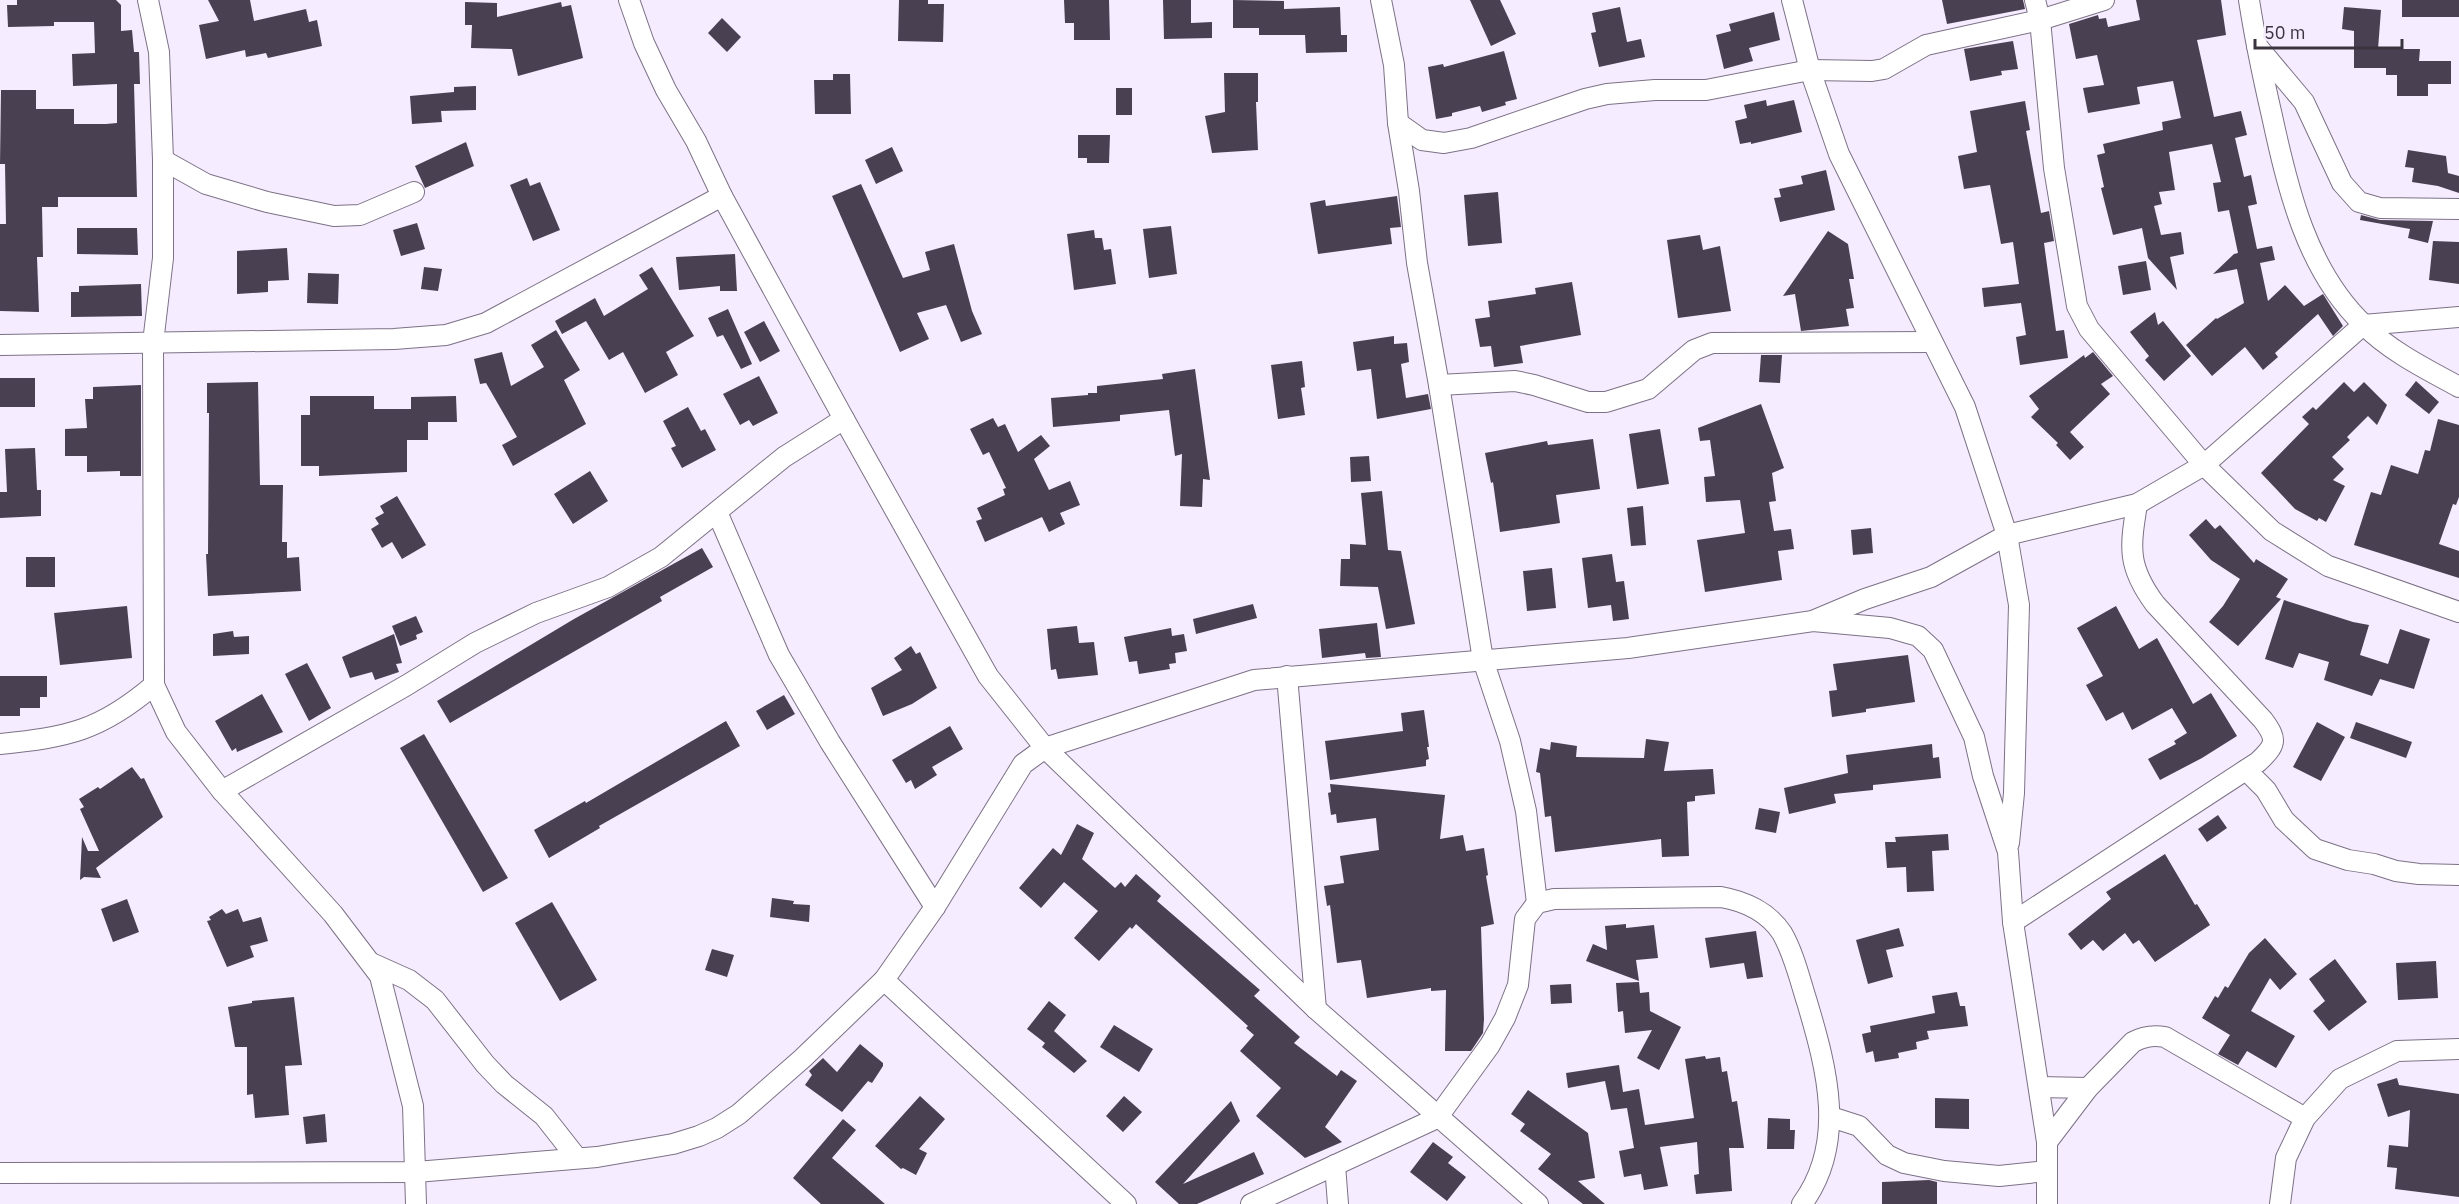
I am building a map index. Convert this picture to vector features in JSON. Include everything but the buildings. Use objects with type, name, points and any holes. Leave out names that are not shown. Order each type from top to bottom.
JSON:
[{"type":"street","points":[[148,0],[159,52],[164,160],[163,258],[153,343],[154,686],[176,732],[222,790],[333,914],[380,976],[413,1106],[416,1204]]},
{"type":"street","points":[[629,0],[648,53],[666,90],[696,141],[722,196],[988,676],[1045,748],[1316,1009],[1437,1118],[1538,1204]]},
{"type":"street","points":[[1381,0],[1394,65],[1398,123],[1417,263],[1483,660],[1510,741],[1526,811],[1538,903]]},
{"type":"street","points":[[1792,0],[1810,70],[1839,154],[1965,406],[2007,535],[2019,605],[2013,793],[2008,852],[2013,922],[2047,1142],[2047,1204]]},
{"type":"street","points":[[2035,0],[2040,20],[2054,168],[2077,306],[2089,329],[2204,465],[2272,531],[2328,566],[2459,612]]},
{"type":"street","points":[[1398,123],[1422,140],[1444,143],[1471,138],[1585,99],[1607,94],[1655,90],[1706,90],[1810,70],[1872,71],[1884,69],[1926,45],[2040,20],[2104,0]]},
{"type":"street","points":[[2249,0],[2256,44],[2284,173],[2305,234],[2331,287],[2364,325],[2398,353],[2459,387]]},
{"type":"street","points":[[2256,44],[2304,102],[2342,183],[2359,202],[2380,208],[2459,209]]},
{"type":"street","points":[[164,160],[206,184],[267,202],[334,216],[358,216],[414,192]]},
{"type":"street","points":[[0,345],[394,339],[446,335],[486,323],[722,196]]},
{"type":"street","points":[[1813,621],[1931,577],[2007,535],[2137,504],[2204,465],[2364,325],[2459,317]]},
{"type":"street","points":[[1439,385],[1515,381],[1588,402],[1606,402],[1648,389],[1694,350],[1712,343],[1932,342]]},
{"type":"street","points":[[222,790],[407,685],[475,643],[536,613],[608,587],[661,557],[784,457],[844,419]]},
{"type":"street","points":[[2013,922],[2246,770],[2270,751],[2274,742],[2273,733],[2263,720],[2140,584],[2134,566],[2132,547],[2137,504]]},
{"type":"street","points":[[717,512],[779,655],[830,742],[935,907]]},
{"type":"street","points":[[0,1173],[416,1172],[577,1158],[674,1144],[717,1128],[739,1114],[795,1065],[884,980],[935,907],[1023,764],[1045,748],[1254,680],[1628,648],[1813,621],[1890,628],[1918,636],[1933,650],[1974,737],[2008,852]]},
{"type":"street","points":[[1287,676],[1316,1009]]},
{"type":"street","points":[[0,744],[39,740],[77,732],[106,721],[130,706],[154,686]]},
{"type":"street","points":[[2246,770],[2266,790],[2284,820],[2315,849],[2348,860],[2374,864],[2396,871],[2459,875]]},
{"type":"street","points":[[1251,1204],[1437,1118],[1490,1045],[1505,1018],[1518,985],[1526,918],[1538,903],[1554,898],[1721,897],[1742,901],[1757,910],[1781,933],[1796,968],[1824,1057],[1831,1117],[1824,1159],[1812,1191],[1802,1204]]},
{"type":"street","points":[[369,962],[409,980],[435,1000],[485,1064],[544,1116],[577,1158]]},
{"type":"street","points":[[884,980],[1126,1204]]},
{"type":"street","points":[[2047,1142],[2088,1088],[2133,1042],[2141,1037],[2155,1035],[2165,1037],[2305,1119]]},
{"type":"street","points":[[2280,1204],[2286,1158],[2305,1119],[2340,1079],[2397,1051],[2459,1049]]},
{"type":"street","points":[[2039,1087],[2088,1088]]},
{"type":"street","points":[[1831,1117],[1859,1126],[1887,1155],[1904,1163],[1944,1171],[1999,1176],[2047,1171]]},
{"type":"street","points":[[1335,1165],[1338,1204]]}]
